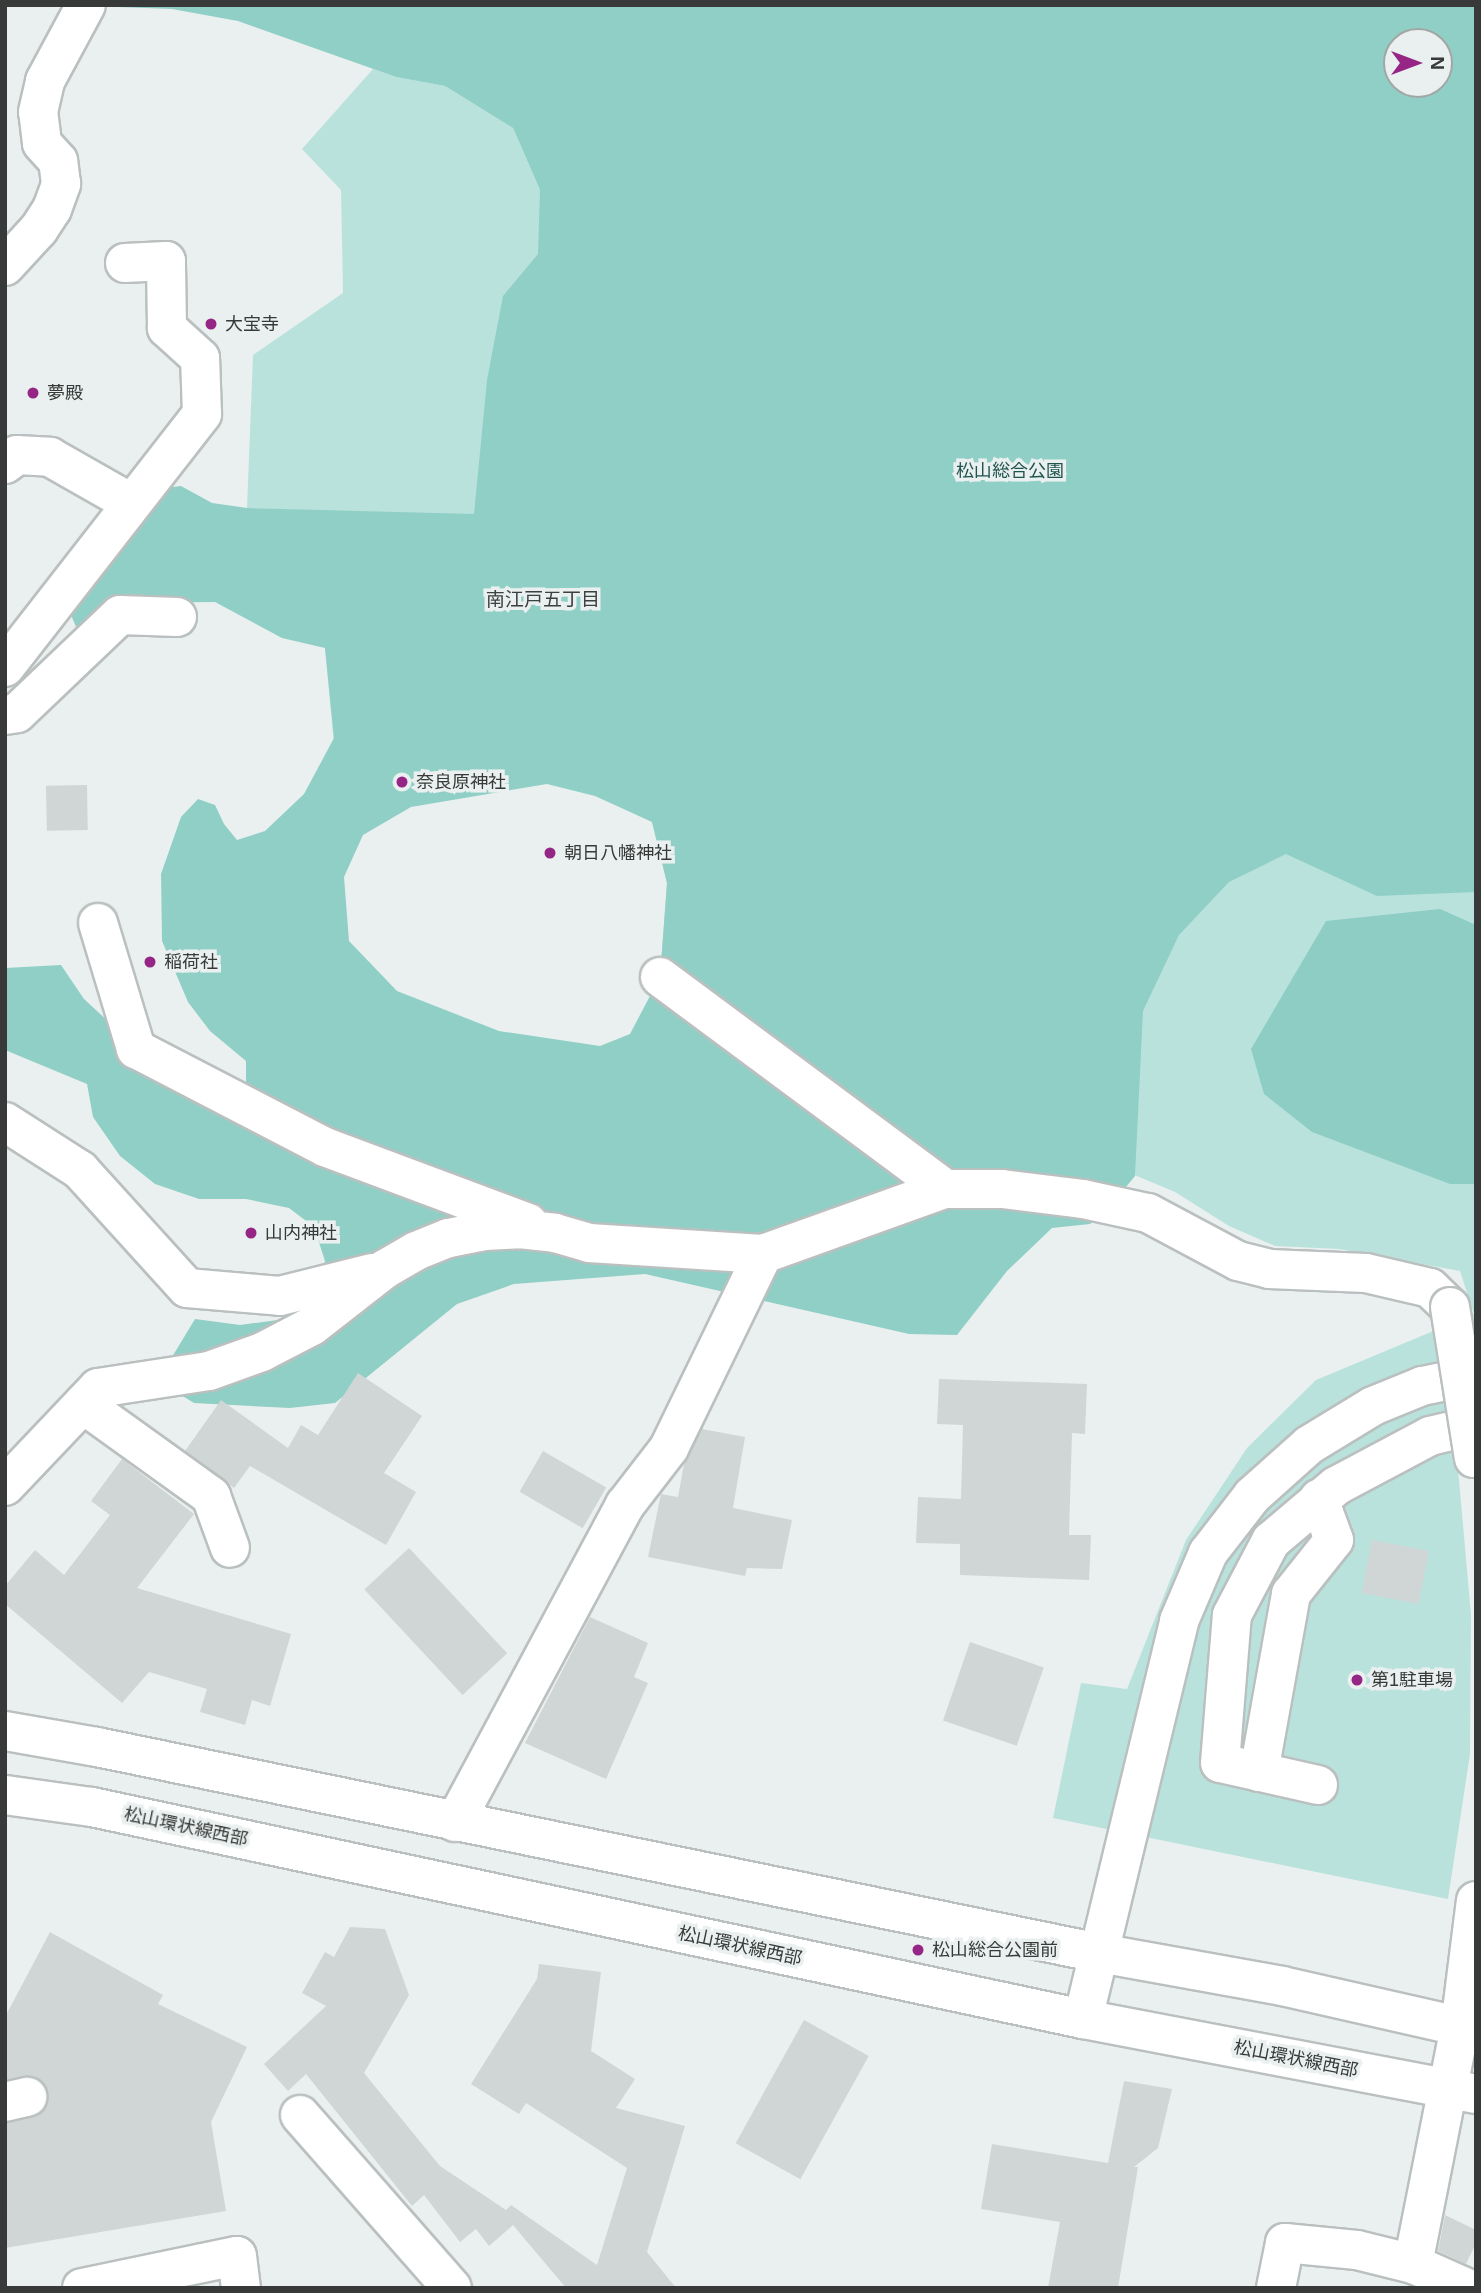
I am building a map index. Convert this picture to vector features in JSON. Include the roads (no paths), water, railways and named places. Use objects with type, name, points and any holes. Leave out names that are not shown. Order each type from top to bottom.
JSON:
[{"type":"street","points":[[5,266],[39,229],[52,209],[61,184],[58,161],[42,142],[38,113],[45,81],[86,5]]},
{"type":"street","points":[[5,667],[202,414],[200,358],[167,328],[166,261],[125,262]]},
{"type":"street","points":[[5,464],[17,455],[50,457],[131,503]]},
{"type":"street","points":[[5,715],[18,713],[120,615],[177,617]]},
{"type":"street","points":[[98,923],[136,1049],[325,1147],[555,1233],[589,1243],[763,1254],[944,1189],[1002,1189],[1083,1199],[1148,1213],[1238,1261],[1269,1269],[1366,1273],[1430,1288],[1450,1307],[1475,1452],[1430,1436],[1336,1486],[1270,1541],[1232,1615],[1220,1763],[1318,1785]]},
{"type":"street","points":[[660,977],[944,1189]]},
{"type":"street","points":[[5,1122],[80,1170],[187,1287],[280,1296],[385,1269]]},
{"type":"street","points":[[5,1486],[98,1388],[209,1371],[262,1352],[312,1326],[385,1269],[416,1251],[449,1238],[484,1231],[519,1229],[555,1233]]},
{"type":"street","points":[[455,1822],[625,1505],[670,1448],[763,1254]]},
{"type":"street","points":[[1083,2019],[1179,1621],[1208,1553],[1252,1496],[1309,1445],[1373,1406],[1422,1386],[1476,1375]]},
{"type":"street","points":[[83,1404],[211,1496],[230,1548]]},
{"type":"street","points":[[1259,1772],[1291,1594],[1334,1540],[1319,1499]]},
{"type":"street","points":[[5,1731],[97,1746],[1099,1953],[1282,1986],[1468,2028]]},
{"type":"street","name":"松山環状線西部","points":[[5,1794],[92,1807],[1083,2019],[1462,2090]]},
{"type":"street","points":[[1413,2264],[1462,2090],[1476,1901]]},
{"type":"street","points":[[300,2115],[452,2288]]},
{"type":"street","points":[[1276,2288],[1285,2243],[1357,2250],[1413,2264],[1467,2288]]},
{"type":"street","points":[[82,2288],[237,2256],[241,2288]]},
{"type":"place","name":"大宝寺","points":[[211,324]]},
{"type":"place","name":"夢殿","points":[[33,393]]},
{"type":"place","name":"奈良原神社","points":[[402,782]]},
{"type":"place","name":"朝日八幡神社","points":[[550,853]]},
{"type":"place","name":"稲荷社","points":[[150,962]]},
{"type":"place","name":"山内神社","points":[[251,1233]]},
{"type":"place","name":"第1駐車場","points":[[1357,1680]]},
{"type":"place","name":"松山総合公園前","points":[[918,1950]]},
{"type":"district","name":"南江戸五丁目","points":[[543,600]]},
{"type":"park label","name":"松山総合公園","points":[[1010,471]]}]
